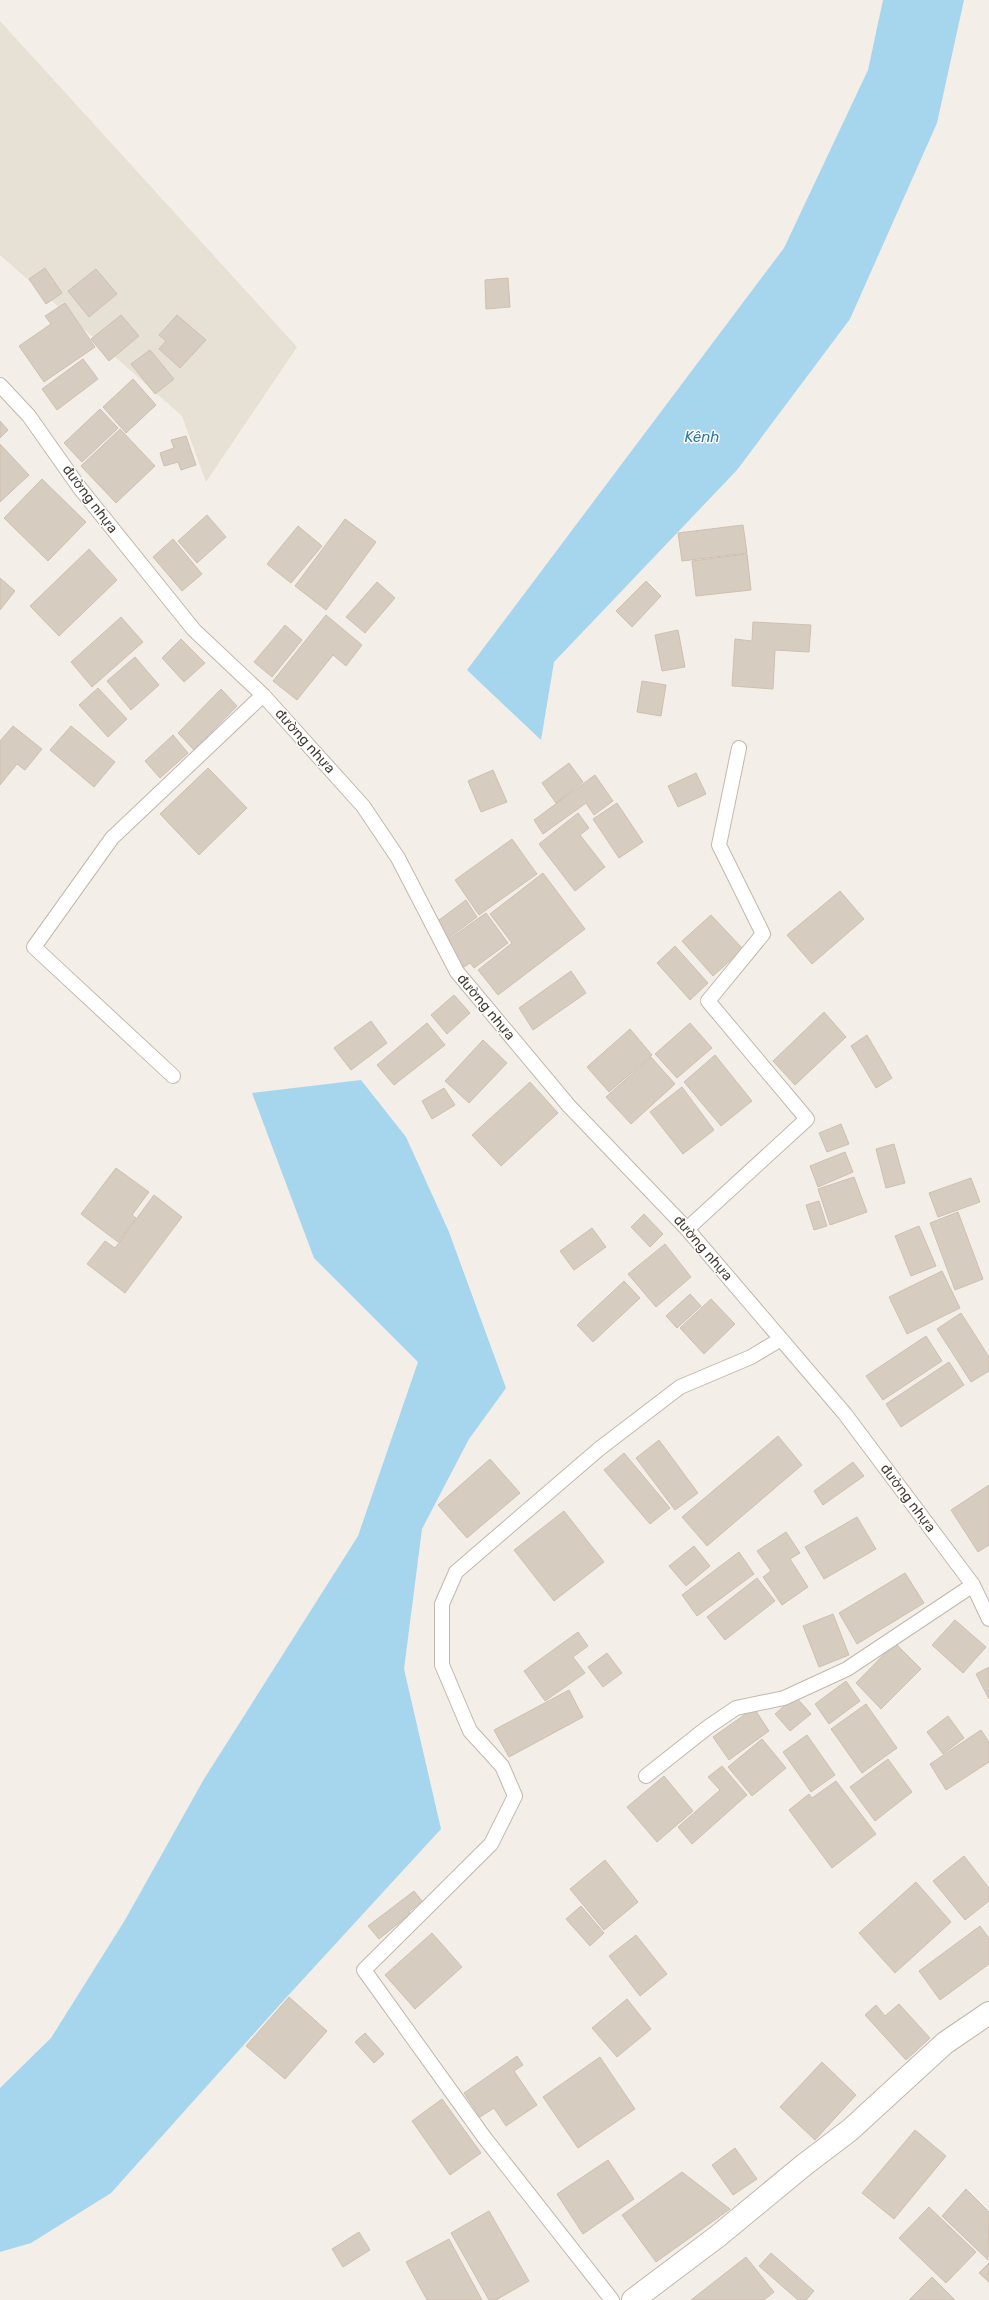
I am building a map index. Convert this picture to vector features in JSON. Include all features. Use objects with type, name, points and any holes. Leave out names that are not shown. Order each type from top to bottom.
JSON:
[{"type":"street","points":[[633,2300],[718,2236],[804,2165],[850,2130],[945,2043],[989,2013]]},
{"type":"lane","name":"đường nhựa","points":[[0,385],[29,416],[79,487],[189,624],[263,695],[363,806],[398,858],[457,972],[569,1106],[687,1229],[845,1414],[973,1585],[989,1619]]},
{"type":"lane","points":[[173,1076],[34,947],[112,838],[263,695]]},
{"type":"lane","points":[[687,1229],[808,1119],[708,1001],[763,934],[719,845],[739,748]]},
{"type":"lane","points":[[612,2300],[484,2137],[364,1970],[492,1844],[515,1796],[502,1766],[470,1731],[442,1665],[442,1604],[456,1572],[599,1450],[680,1387],[751,1357],[781,1339]]},
{"type":"lane","points":[[646,1776],[708,1727],[736,1708],[784,1698],[847,1669],[973,1585]]},
{"type":"shaded area","points":[[0,21],[297,347],[206,482],[182,416],[0,255]]},
{"type":"water","name":"Kênh","points":[[883,0],[964,0],[937,123],[850,319],[737,470],[554,662],[541,740],[467,670],[784,248],[868,70]]},
{"type":"water","points":[[361,1080],[406,1137],[449,1232],[506,1388],[469,1439],[422,1529],[404,1669],[441,1829],[284,2000],[111,2193],[31,2243],[0,2252],[0,2088],[51,2038],[125,1920],[204,1779],[358,1536],[418,1362],[314,1258],[252,1093]]},
{"type":"building","points":[[45,268],[62,293],[46,304],[29,279]]},
{"type":"building","points":[[96,269],[117,294],[89,317],[68,291]]},
{"type":"building","points":[[508,278],[510,307],[486,309],[485,280]]},
{"type":"building","points":[[65,303],[95,347],[44,382],[19,346],[51,324],[45,316]]},
{"type":"building","points":[[121,315],[139,336],[109,361],[91,339]]},
{"type":"building","points":[[177,315],[206,340],[180,368],[159,349],[166,341],[159,335]]},
{"type":"building","points":[[150,350],[174,379],[155,394],[131,364]]},
{"type":"building","points":[[83,359],[98,379],[57,410],[42,389]]},
{"type":"building","points":[[133,379],[156,405],[126,433],[103,407]]},
{"type":"building","points":[[100,409],[118,428],[82,462],[64,443]]},
{"type":"building","points":[[0,421],[8,430],[0,438]]},
{"type":"building","points":[[120,429],[155,466],[116,503],[81,466]]},
{"type":"building","points":[[186,436],[196,465],[181,470],[178,462],[164,466],[160,453],[174,448],[171,440]]},
{"type":"building","points":[[0,444],[29,475],[0,502]]},
{"type":"building","points":[[42,479],[86,522],[48,561],[4,518]]},
{"type":"building","points":[[207,515],[226,537],[197,563],[178,541]]},
{"type":"building","points":[[345,519],[376,542],[326,610],[295,586]]},
{"type":"building","points":[[743,525],[747,553],[682,561],[678,533]]},
{"type":"building","points":[[298,526],[322,546],[291,583],[267,564]]},
{"type":"building","points":[[173,539],[202,574],[182,591],[153,557]]},
{"type":"building","points":[[89,549],[117,580],[59,636],[30,606]]},
{"type":"building","points":[[747,554],[751,590],[696,596],[692,561]]},
{"type":"building","points":[[0,578],[15,591],[0,610]]},
{"type":"building","points":[[646,581],[661,596],[632,627],[616,611]]},
{"type":"building","points":[[377,582],[395,598],[365,633],[346,617]]},
{"type":"building","points":[[326,615],[362,645],[346,666],[333,655],[297,700],[273,681]]},
{"type":"building","points":[[121,617],[143,642],[92,687],[71,662]]},
{"type":"building","points":[[753,622],[811,625],[809,652],[775,650],[773,689],[732,686],[735,639],[752,641]]},
{"type":"building","points":[[285,625],[302,640],[272,677],[254,662]]},
{"type":"building","points":[[678,630],[685,667],[662,671],[655,635]]},
{"type":"building","points":[[181,639],[205,663],[184,682],[162,658]]},
{"type":"building","points":[[135,657],[159,685],[131,710],[107,681]]},
{"type":"building","points":[[642,681],[666,685],[661,716],[637,712]]},
{"type":"building","points":[[98,688],[127,719],[108,737],[79,705]]},
{"type":"building","points":[[221,689],[237,706],[194,750],[178,733]]},
{"type":"building","points":[[13,726],[42,749],[25,770],[17,764],[0,785],[0,741]]},
{"type":"building","points":[[71,726],[115,762],[94,787],[50,750]]},
{"type":"building","points":[[173,735],[188,753],[160,778],[145,761]]},
{"type":"building","points":[[569,763],[583,782],[556,803],[542,783]]},
{"type":"building","points":[[208,768],[247,808],[199,855],[160,814]]},
{"type":"building","points":[[493,770],[507,802],[481,812],[468,781]]},
{"type":"building","points":[[696,773],[706,794],[678,807],[668,786]]},
{"type":"building","points":[[595,775],[613,801],[594,815],[586,803],[543,834],[534,820]]},
{"type":"building","points":[[617,803],[643,842],[619,858],[593,819]]},
{"type":"building","points":[[578,813],[589,828],[580,835],[605,867],[575,891],[539,844]]},
{"type":"building","points":[[512,839],[537,874],[479,915],[455,880]]},
{"type":"building","points":[[543,873],[585,929],[498,995],[478,970],[512,943],[490,914]]},
{"type":"building","points":[[840,891],[864,919],[812,964],[787,935]]},
{"type":"building","points":[[466,900],[477,917],[447,939],[435,923]]},
{"type":"building","points":[[486,913],[508,943],[474,968],[470,963],[464,967],[445,942]]},
{"type":"building","points":[[711,915],[743,949],[713,976],[682,941]]},
{"type":"building","points":[[675,946],[708,983],[690,1000],[657,963]]},
{"type":"building","points":[[571,971],[586,993],[533,1030],[519,1008]]},
{"type":"building","points":[[454,995],[470,1013],[447,1034],[431,1015]]},
{"type":"building","points":[[824,1012],[846,1037],[795,1085],[773,1061]]},
{"type":"building","points":[[371,1021],[387,1043],[351,1070],[334,1048]]},
{"type":"building","points":[[427,1023],[445,1045],[394,1085],[377,1065]]},
{"type":"building","points":[[690,1023],[712,1048],[677,1078],[655,1054]]},
{"type":"building","points":[[630,1029],[652,1055],[609,1092],[587,1067]]},
{"type":"building","points":[[867,1035],[892,1078],[876,1088],[851,1046]]},
{"type":"building","points":[[483,1040],[507,1063],[469,1103],[445,1081]]},
{"type":"building","points":[[715,1055],[752,1101],[721,1126],[684,1082]]},
{"type":"building","points":[[651,1057],[675,1084],[631,1124],[606,1097]]},
{"type":"building","points":[[530,1082],[558,1113],[501,1166],[472,1135]]},
{"type":"building","points":[[682,1087],[714,1130],[683,1154],[650,1112]]},
{"type":"building","points":[[444,1088],[455,1105],[432,1119],[422,1101]]},
{"type":"building","points":[[841,1124],[849,1144],[827,1152],[819,1133]]},
{"type":"building","points":[[894,1144],[905,1183],[886,1188],[876,1149]]},
{"type":"building","points":[[845,1152],[853,1172],[818,1187],[810,1166]]},
{"type":"building","points":[[116,1168],[149,1192],[132,1215],[136,1218],[118,1242],[81,1214]]},
{"type":"building","points":[[854,1177],[867,1212],[830,1225],[818,1189]]},
{"type":"building","points":[[971,1178],[980,1202],[938,1217],[929,1193]]},
{"type":"building","points":[[154,1195],[182,1217],[125,1293],[87,1264],[105,1241],[115,1248]]},
{"type":"building","points":[[819,1201],[827,1226],[814,1230],[806,1205]]},
{"type":"building","points":[[958,1212],[983,1279],[955,1290],[930,1223]]},
{"type":"building","points":[[644,1214],[663,1234],[650,1247],[631,1227]]},
{"type":"building","points":[[919,1226],[936,1266],[911,1276],[895,1236]]},
{"type":"building","points":[[592,1228],[606,1247],[574,1270],[560,1251]]},
{"type":"building","points":[[665,1244],[691,1277],[656,1307],[628,1274]]},
{"type":"building","points":[[942,1271],[960,1308],[907,1334],[889,1297]]},
{"type":"building","points":[[624,1281],[640,1298],[593,1342],[577,1325]]},
{"type":"building","points":[[690,1294],[701,1306],[677,1328],[666,1316]]},
{"type":"building","points":[[711,1299],[735,1324],[704,1354],[680,1328]]},
{"type":"building","points":[[961,1313],[989,1357],[989,1371],[971,1382],[937,1329]]},
{"type":"building","points":[[926,1336],[942,1361],[883,1400],[866,1376]]},
{"type":"building","points":[[949,1362],[964,1385],[901,1427],[886,1404]]},
{"type":"building","points":[[778,1436],[802,1465],[707,1546],[682,1517]]},
{"type":"building","points":[[659,1440],[698,1493],[675,1510],[636,1458]]},
{"type":"building","points":[[624,1453],[670,1508],[650,1524],[604,1470]]},
{"type":"building","points":[[490,1459],[520,1493],[467,1538],[438,1505]]},
{"type":"building","points":[[853,1462],[864,1476],[823,1505],[814,1491]]},
{"type":"building","points":[[989,1485],[989,1545],[978,1552],[951,1510]]},
{"type":"building","points":[[564,1511],[604,1562],[554,1601],[514,1550]]},
{"type":"building","points":[[857,1517],[876,1549],[824,1579],[805,1547]]},
{"type":"building","points":[[786,1532],[800,1553],[790,1559],[808,1587],[782,1605],[763,1577],[771,1571],[757,1551]]},
{"type":"building","points":[[694,1546],[710,1566],[686,1586],[669,1566]]},
{"type":"building","points":[[739,1552],[754,1574],[697,1616],[682,1595]]},
{"type":"building","points":[[905,1573],[924,1603],[857,1644],[839,1613]]},
{"type":"building","points":[[757,1578],[775,1601],[725,1640],[707,1617]]},
{"type":"building","points":[[833,1614],[849,1655],[819,1667],[803,1626]]},
{"type":"building","points":[[955,1620],[986,1647],[963,1673],[932,1645]]},
{"type":"building","points":[[578,1632],[588,1646],[573,1657],[585,1673],[545,1701],[524,1671]]},
{"type":"building","points":[[895,1643],[921,1669],[881,1709],[856,1683]]},
{"type":"building","points":[[607,1653],[622,1673],[603,1687],[588,1667]]},
{"type":"building","points":[[989,1667],[989,1699],[976,1674]]},
{"type":"building","points":[[846,1681],[860,1701],[829,1724],[815,1704]]},
{"type":"building","points":[[569,1690],[583,1717],[509,1757],[494,1730]]},
{"type":"building","points":[[795,1696],[811,1714],[790,1731],[775,1714]]},
{"type":"building","points":[[866,1704],[897,1748],[862,1773],[831,1729]]},
{"type":"building","points":[[754,1708],[769,1731],[729,1760],[713,1737]]},
{"type":"building","points":[[948,1716],[964,1738],[943,1754],[927,1732]]},
{"type":"building","points":[[981,1730],[989,1742],[989,1762],[946,1790],[930,1764]]},
{"type":"building","points":[[807,1735],[835,1775],[811,1792],[783,1752]]},
{"type":"building","points":[[762,1739],[786,1768],[752,1796],[728,1767]]},
{"type":"building","points":[[888,1759],[912,1792],[875,1821],[850,1787]]},
{"type":"building","points":[[722,1766],[747,1795],[692,1844],[678,1827],[720,1790],[708,1777]]},
{"type":"building","points":[[664,1776],[693,1811],[657,1842],[627,1807]]},
{"type":"building","points":[[836,1781],[876,1834],[832,1868],[789,1810],[809,1794],[812,1798]]},
{"type":"building","points":[[964,1856],[989,1888],[989,1901],[965,1920],[933,1881]]},
{"type":"building","points":[[605,1860],[638,1902],[604,1930],[570,1889]]},
{"type":"building","points":[[916,1882],[951,1922],[895,1973],[859,1933]]},
{"type":"building","points":[[414,1891],[422,1901],[409,1912],[410,1914],[379,1939],[368,1926]]},
{"type":"building","points":[[581,1906],[604,1933],[590,1946],[566,1919]]},
{"type":"building","points":[[980,1926],[989,1938],[989,1964],[940,2000],[919,1971]]},
{"type":"building","points":[[432,1933],[462,1967],[415,2009],[385,1975]]},
{"type":"building","points":[[636,1935],[667,1974],[640,1996],[609,1956]]},
{"type":"building","points":[[289,1997],[327,2031],[285,2079],[246,2046]]},
{"type":"building","points":[[627,1999],[651,2029],[617,2057],[592,2028]]},
{"type":"building","points":[[899,2004],[930,2038],[906,2060],[865,2015],[876,2005],[885,2016]]},
{"type":"building","points":[[365,2033],[384,2054],[374,2063],[355,2042]]},
{"type":"building","points":[[517,2056],[523,2065],[514,2071],[537,2105],[506,2126],[494,2108],[480,2117],[464,2093]]},
{"type":"building","points":[[600,2057],[635,2109],[578,2148],[543,2097]]},
{"type":"building","points":[[822,2062],[856,2095],[815,2140],[780,2107]]},
{"type":"building","points":[[442,2099],[481,2153],[450,2175],[412,2121]]},
{"type":"building","points":[[915,2130],[946,2156],[894,2219],[862,2193]]},
{"type":"building","points":[[735,2148],[757,2179],[733,2195],[712,2165]]},
{"type":"building","points":[[608,2160],[634,2199],[583,2234],[557,2194]]},
{"type":"building","points":[[682,2172],[730,2209],[656,2262],[622,2215]]},
{"type":"building","points":[[966,2189],[989,2212],[988,2260],[942,2216]]},
{"type":"building","points":[[929,2207],[976,2252],[946,2283],[899,2238]]},
{"type":"building","points":[[489,2211],[529,2281],[496,2300],[489,2300],[451,2233]]},
{"type":"building","points":[[359,2232],[370,2250],[343,2267],[332,2249]]},
{"type":"building","points":[[449,2239],[482,2300],[427,2300],[406,2262]]},
{"type":"building","points":[[771,2253],[814,2291],[806,2300],[798,2300],[759,2266]]},
{"type":"building","points":[[746,2257],[774,2292],[764,2300],[691,2300]]},
{"type":"building","points":[[989,2263],[989,2282],[979,2273]]},
{"type":"building","points":[[932,2277],[955,2300],[909,2300]]}]
